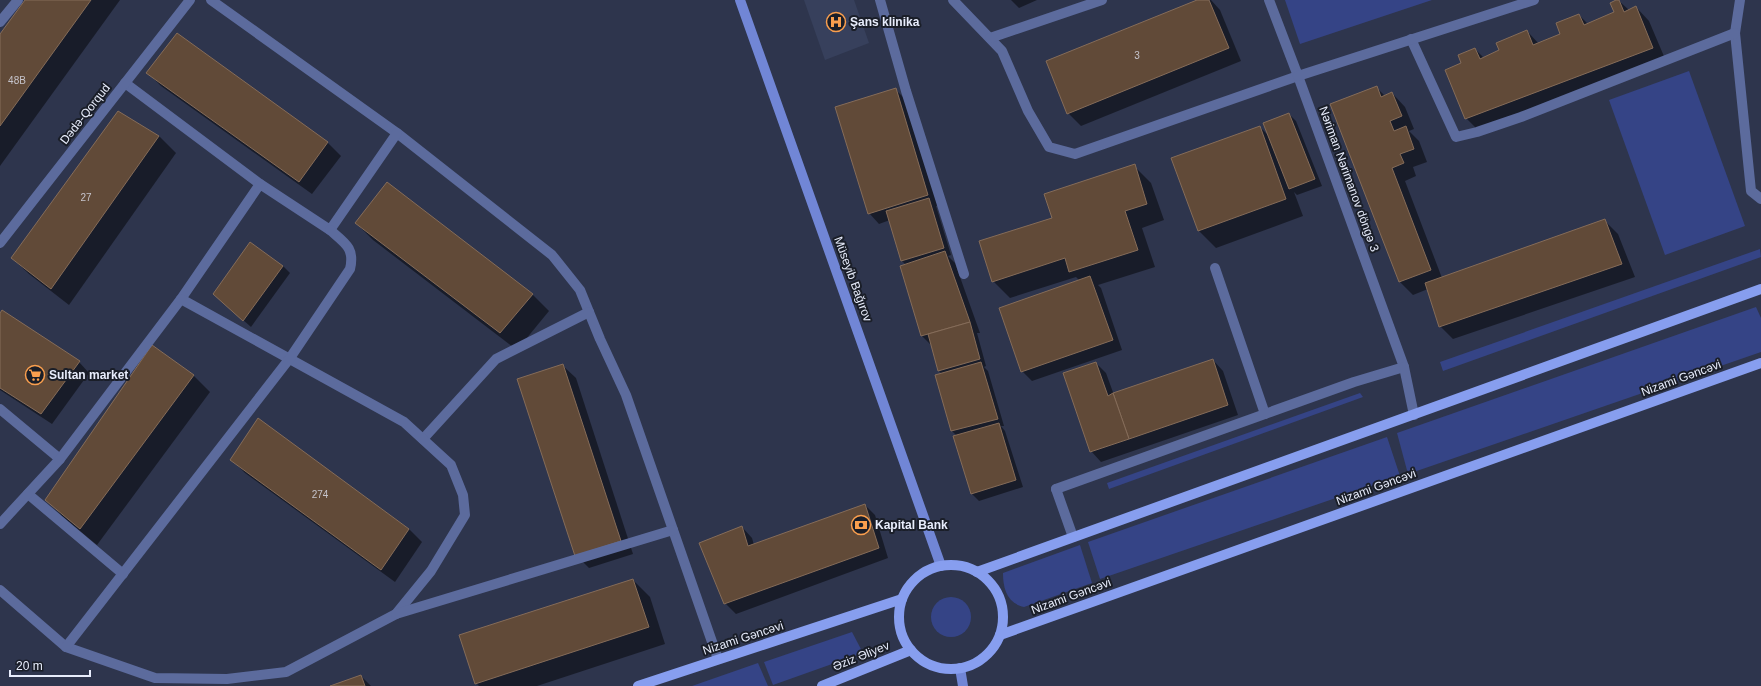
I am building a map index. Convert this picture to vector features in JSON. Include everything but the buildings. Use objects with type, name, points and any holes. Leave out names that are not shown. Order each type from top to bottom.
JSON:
[{"type":"main road","points":[[977,572],[1761,289]]},
{"type":"main road","name":"Nizami Gəncəvi","points":[[1000,635],[1761,363]]},
{"type":"main road","points":[[942,566],[960,566],[977,572],[990,584],[1000,600],[1003,617],[1000,635],[990,650],[977,662],[960,668],[942,668],[925,662],[911,650],[901,634],[899,617],[902,600],[911,584],[925,572],[942,566]]},
{"type":"main road","name":"Nizami Gəncəvi","points":[[638,686],[662,682],[718,659],[902,600]]},
{"type":"main road","name":"Əziz Əliyev","points":[[822,686],[911,650]]},
{"type":"street","points":[[0,22],[18,0]]},
{"type":"street","name":"Dədə-Qorqud","points":[[0,243],[190,0]]},
{"type":"street","points":[[211,0],[397,133],[552,254],[580,290],[626,395],[718,659]]},
{"type":"street","name":"Müseyib Bağırov","points":[[740,0],[942,566]]},
{"type":"street","points":[[880,0],[906,91],[964,274]]},
{"type":"street","points":[[953,0],[1002,50],[1028,111],[1049,147],[1075,154],[1298,76],[1534,0]]},
{"type":"street","points":[[990,38],[1102,0]]},
{"type":"street","name":"Nəriman Nərimanov döngə 3","points":[[1269,0],[1404,367],[1414,415]]},
{"type":"street","points":[[1740,0],[1735,33],[1751,191],[1761,199]]},
{"type":"street","points":[[1411,40],[1456,137],[1477,132],[1521,117],[1735,33]]},
{"type":"street","points":[[66,647],[290,358],[350,269],[353,258],[348,246],[330,230],[260,184],[125,83]]},
{"type":"street","points":[[330,230],[397,133]]},
{"type":"street","points":[[0,524],[60,459],[181,299],[260,184]]},
{"type":"street","points":[[1215,268],[1265,414]]},
{"type":"street","points":[[181,299],[404,422],[451,465],[463,495],[465,515],[431,571],[396,614]]},
{"type":"street","points":[[423,439],[496,359],[589,312]]},
{"type":"street","points":[[1073,537],[1056,489],[1354,382],[1404,367]]},
{"type":"street","points":[[0,409],[60,459]]},
{"type":"street","points":[[28,494],[123,574]]},
{"type":"street","points":[[0,590],[66,647],[155,678],[227,679],[286,672],[396,614],[673,530]]},
{"type":"street","points":[[960,668],[963,686]]},
{"type":"shaded area","name":"Şans klinika","points":[[804,0],[854,0],[869,43],[825,60]]},
{"type":"shaded area","points":[[1285,0],[1432,0],[1300,44]]},
{"type":"shaded area","points":[[1689,71],[1745,226],[1665,255],[1609,100]]},
{"type":"shaded area","points":[[1760,249],[1761,257],[1443,371],[1440,362]]},
{"type":"shaded area","points":[[1756,307],[1761,318],[1761,352],[1408,474],[1397,433]]},
{"type":"shaded area","points":[[1360,393],[1363,397],[1109,489],[1107,483]]},
{"type":"shaded area","points":[[1387,437],[1400,476],[1100,579],[1088,542]]},
{"type":"shaded area","points":[[1080,545],[1092,583],[1024,607],[1018,605],[1010,599],[1005,590],[1003,573]]},
{"type":"shaded area","points":[[951,597],[959,599],[965,603],[969,609],[971,617],[969,625],[965,631],[959,635],[951,637],[943,635],[937,631],[933,625],[931,617],[933,609],[937,603],[943,599]]},
{"type":"shaded area","points":[[852,632],[863,653],[773,685],[764,662]]},
{"type":"shaded area","points":[[758,663],[768,686],[692,686]]},
{"type":"place","name":"Şans klinika","points":[[836,22]]},
{"type":"place","name":"Sultan market","points":[[35,375]]},
{"type":"place","name":"Kapital Bank","points":[[861,525]]}]
